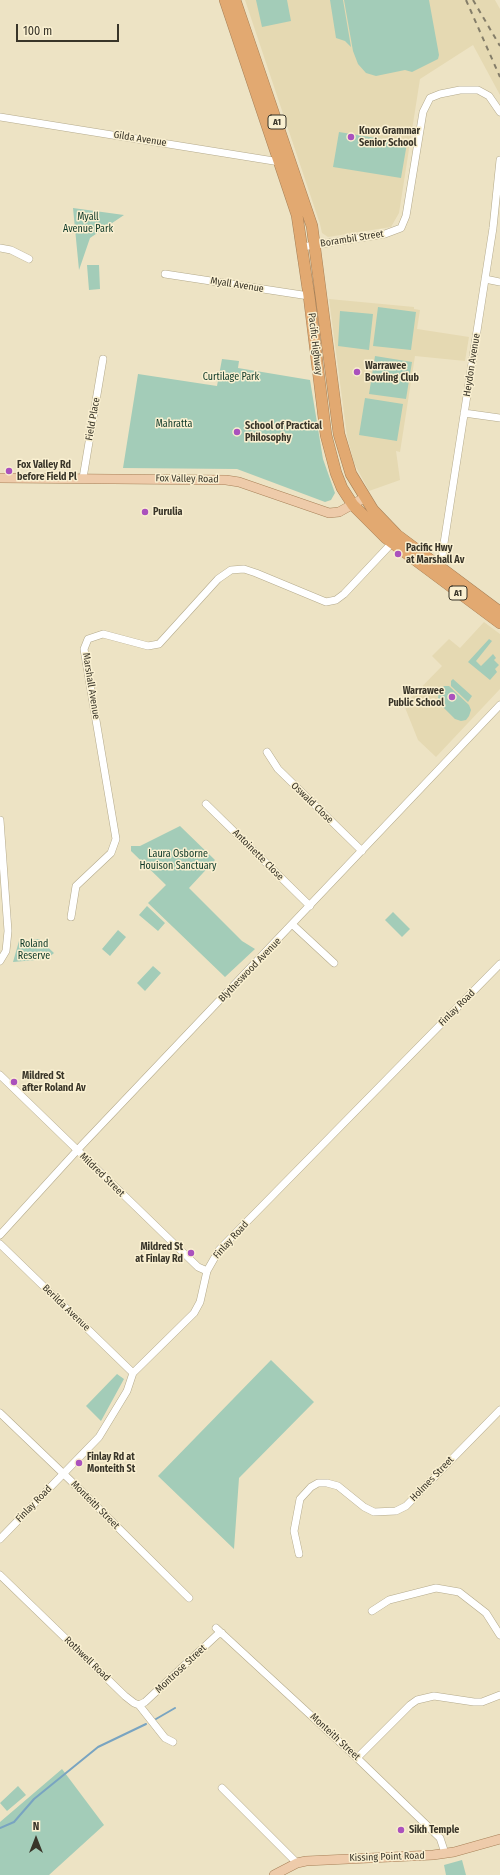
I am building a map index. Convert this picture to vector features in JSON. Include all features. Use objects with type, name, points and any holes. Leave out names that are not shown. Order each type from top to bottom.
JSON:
[{"type":"highway","name":"Pacific Highway","points":[[225,0],[297,215],[324,416],[331,457],[342,488],[353,505],[372,526],[392,543],[500,624]]},
{"type":"highway","name":"Pacific Highway","points":[[235,0],[312,226],[325,340],[339,434],[351,474],[364,498],[383,522],[397,535],[440,569],[500,612]]},
{"type":"main road","name":"Fox Valley Road","points":[[0,478],[226,480],[239,482],[326,512],[339,512],[364,498]]},
{"type":"main road","name":"Kissing Point Road","points":[[274,1875],[297,1863],[333,1859],[426,1856],[445,1853],[500,1839]]},
{"type":"street","name":"Borambil Street","points":[[302,247],[385,234],[401,228],[406,216],[423,112],[430,98],[440,94],[460,90],[478,90],[489,96],[500,112]]},
{"type":"street","name":"Gilda Avenue","points":[[0,117],[280,162]]},
{"type":"street","name":"Heydon Avenue","points":[[440,569],[493,228],[500,160]]},
{"type":"street","points":[[0,248],[11,250],[28,259]]},
{"type":"street","name":"Myall Avenue","points":[[165,274],[309,296]]},
{"type":"street","points":[[485,279],[500,282]]},
{"type":"street","name":"Field Place","points":[[83,478],[103,359]]},
{"type":"street","points":[[464,413],[500,418]]},
{"type":"street","name":"Marshall Avenue","points":[[71,916],[76,886],[112,853],[116,839],[84,649],[88,639],[103,634],[148,646],[159,644],[218,579],[231,570],[244,569],[256,573],[326,602],[336,600],[344,594],[392,543]]},
{"type":"street","name":"Blytheswood Avenue","points":[[0,1235],[77,1150],[293,925],[500,705]]},
{"type":"street","name":"Oswald Close","points":[[267,752],[278,769],[362,851]]},
{"type":"street","name":"Antoinette Close","points":[[206,804],[310,906]]},
{"type":"street","points":[[0,820],[8,931],[6,951],[0,961]]},
{"type":"street","points":[[293,925],[334,963]]},
{"type":"street","name":"Finlay Road","points":[[0,1539],[99,1437],[127,1390],[133,1373],[194,1313],[200,1302],[207,1271],[219,1250],[500,964]]},
{"type":"street","name":"Mildred Street","points":[[0,1075],[198,1267],[207,1271]]},
{"type":"street","name":"Berilda Avenue","points":[[0,1244],[133,1373]]},
{"type":"street","name":"Holmes Street","points":[[299,1554],[294,1531],[300,1499],[311,1487],[318,1483],[327,1483],[338,1486],[364,1507],[374,1512],[396,1511],[406,1506],[500,1410]]},
{"type":"street","name":"Monteith Street","points":[[0,1413],[189,1598]]},
{"type":"street","name":"Rothwell Road","points":[[0,1575],[126,1696],[134,1703],[140,1705],[166,1738],[173,1742]]},
{"type":"street","points":[[372,1611],[389,1600],[436,1588],[459,1592],[486,1613],[500,1635]]},
{"type":"street","name":"Monteith Street","points":[[216,1628],[357,1758],[440,1838],[445,1853]]},
{"type":"street","name":"Montrose Street","points":[[140,1705],[218,1634],[222,1633]]},
{"type":"street","points":[[357,1758],[410,1704],[420,1699],[434,1696],[474,1702],[500,1695]]},
{"type":"street","points":[[222,1788],[297,1863]]},
{"type":"shaded area","name":"Knox Grammar Senior School","points":[[245,0],[495,0],[500,9],[500,95],[473,45],[420,79],[399,213],[391,227],[328,237],[322,233]]},
{"type":"shaded area","points":[[329,299],[414,307],[414,309],[420,310],[417,329],[469,337],[465,361],[415,356],[400,452],[396,451],[400,480],[369,491],[354,463],[347,436]]},
{"type":"shaded area","name":"Warrawee Public School","points":[[484,622],[500,634],[500,689],[436,757],[418,740],[404,705],[442,666],[432,656],[449,639],[460,648]]},
{"type":"green space","points":[[256,0],[287,0],[291,21],[262,27]]},
{"type":"green space","points":[[330,0],[343,0],[351,47],[345,41],[336,38]]},
{"type":"green space","points":[[344,0],[429,0],[439,55],[438,59],[412,72],[405,70],[376,76],[366,73],[358,64],[353,51]]},
{"type":"green space","points":[[339,132],[407,143],[401,178],[333,167]]},
{"type":"green space","name":"Myall Avenue Park","points":[[73,208],[124,215],[90,238],[79,270]]},
{"type":"green space","points":[[87,265],[99,265],[100,289],[89,290]]},
{"type":"green space","points":[[378,307],[416,312],[411,350],[373,346]]},
{"type":"green space","points":[[340,311],[373,314],[369,350],[338,346]]},
{"type":"green space","points":[[375,356],[412,362],[406,399],[369,394]]},
{"type":"green space","name":"Mahratta","points":[[222,359],[239,361],[238,368],[310,380],[323,459],[335,493],[331,500],[325,502],[237,469],[123,468],[138,374],[217,386]]},
{"type":"green space","points":[[365,398],[403,404],[397,441],[359,435]]},
{"type":"green space","points":[[489,639],[492,641],[476,661],[481,666],[493,654],[496,658],[494,660],[499,665],[495,669],[497,672],[490,680],[468,662]]},
{"type":"green space","points":[[453,679],[472,696],[468,702],[451,686],[451,681]]},
{"type":"green space","points":[[444,686],[449,686],[469,705],[471,710],[466,720],[461,721],[455,719],[440,704],[438,698],[439,692]]},
{"type":"green space","name":"Laura Osborne Houison Sanctuary","points":[[180,826],[215,860],[189,888],[242,941],[255,949],[225,977],[148,903],[166,885],[131,851],[131,846],[140,846]]},
{"type":"green space","points":[[147,906],[165,923],[158,931],[139,915]]},
{"type":"green space","points":[[393,912],[410,929],[402,937],[385,920]]},
{"type":"green space","points":[[118,930],[126,937],[110,956],[102,949]]},
{"type":"green space","name":"Roland Reserve","points":[[39,939],[54,953],[47,959],[13,962],[19,941]]},
{"type":"green space","points":[[153,966],[161,973],[145,991],[137,983]]},
{"type":"green space","points":[[271,1360],[314,1402],[239,1478],[234,1549],[158,1476]]},
{"type":"green space","points":[[117,1374],[124,1379],[101,1421],[86,1406]]},
{"type":"green space","points":[[62,1769],[104,1825],[49,1875],[0,1875],[0,1822]]},
{"type":"green space","points":[[18,1786],[26,1795],[7,1811],[0,1803]]},
{"type":"green space","points":[[462,1860],[466,1875],[446,1875],[444,1865]]},
{"type":"waterway","points":[[156,1719],[175,1708]]},
{"type":"waterway","points":[[0,1828],[14,1822],[34,1799],[98,1747],[146,1724]]},
{"type":"railway","points":[[466,0],[500,77]]},
{"type":"railway","points":[[473,0],[500,46]]},
{"type":"place","name":"Knox Grammar Senior School","points":[[351,137]]},
{"type":"place","name":"Warrawee Bowling Club","points":[[357,372]]},
{"type":"place","name":"School of Practical Philosophy","points":[[237,432]]},
{"type":"place","name":"Fox Valley Rd before Field Pl","points":[[9,471]]},
{"type":"place","name":"Purulia","points":[[145,512]]},
{"type":"place","name":"Pacific Hwy at Marshall Av","points":[[398,554]]},
{"type":"place","name":"Warrawee Public School","points":[[452,697]]},
{"type":"place","name":"Mildred St after Roland Av","points":[[14,1082]]},
{"type":"place","name":"Mildred St at Finlay Rd","points":[[191,1253]]},
{"type":"place","name":"Finlay Rd at Monteith St","points":[[79,1463]]},
{"type":"place","name":"Sikh Temple","points":[[401,1830]]},
{"type":"park label","name":"Curtilage Park","points":[[231,377]]}]
